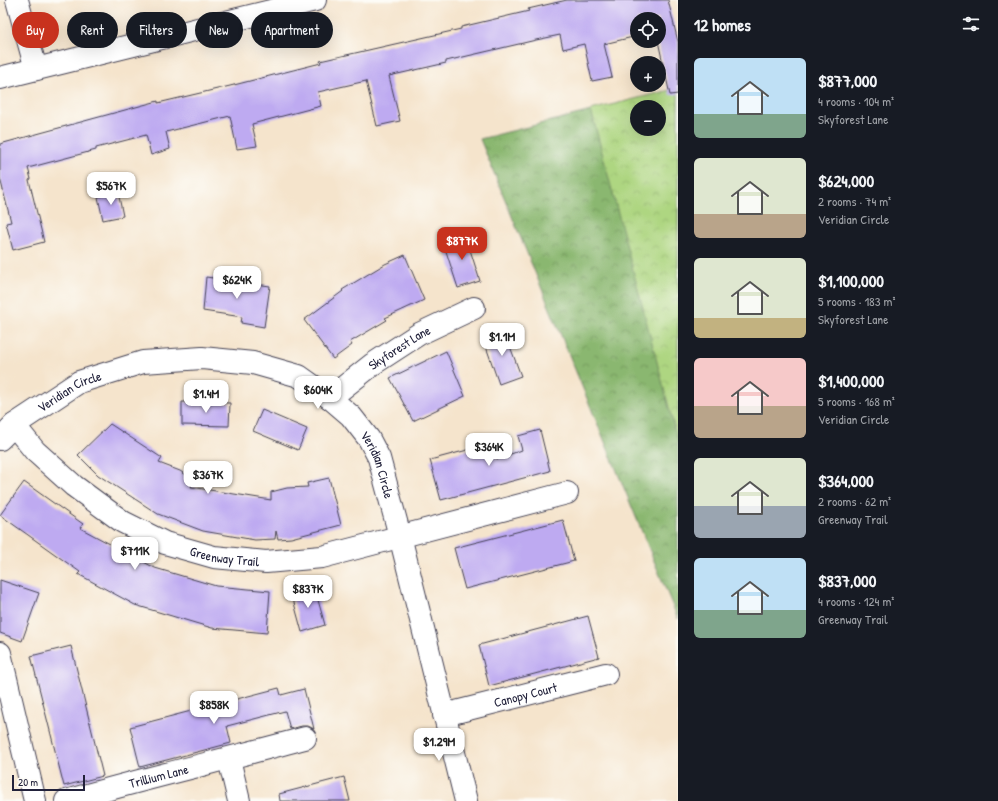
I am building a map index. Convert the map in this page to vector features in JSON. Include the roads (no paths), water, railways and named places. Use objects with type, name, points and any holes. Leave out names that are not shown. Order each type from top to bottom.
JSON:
[{"type":"street","points":[[17,0],[36,69]]},
{"type":"street","points":[[0,78],[315,0]]},
{"type":"street","name":"Skyforest Lane","points":[[330,398],[373,364],[419,334],[474,308]]},
{"type":"street","name":"Veridian Circle","points":[[7,432],[79,382],[144,362],[202,358],[252,362],[299,376],[330,398],[352,416],[369,439],[379,458],[466,801]]},
{"type":"street","name":"Greenway Trail","points":[[7,432],[35,451],[74,486],[123,522],[165,543],[214,557],[266,562],[322,557],[567,493]]},
{"type":"street","points":[[0,653],[35,801]]},
{"type":"street","name":"Canopy Court","points":[[444,714],[606,674]]},
{"type":"street","name":"Trillium Lane","points":[[66,801],[128,783],[229,759],[305,738]]},
{"type":"street","points":[[229,759],[239,801]]}]
